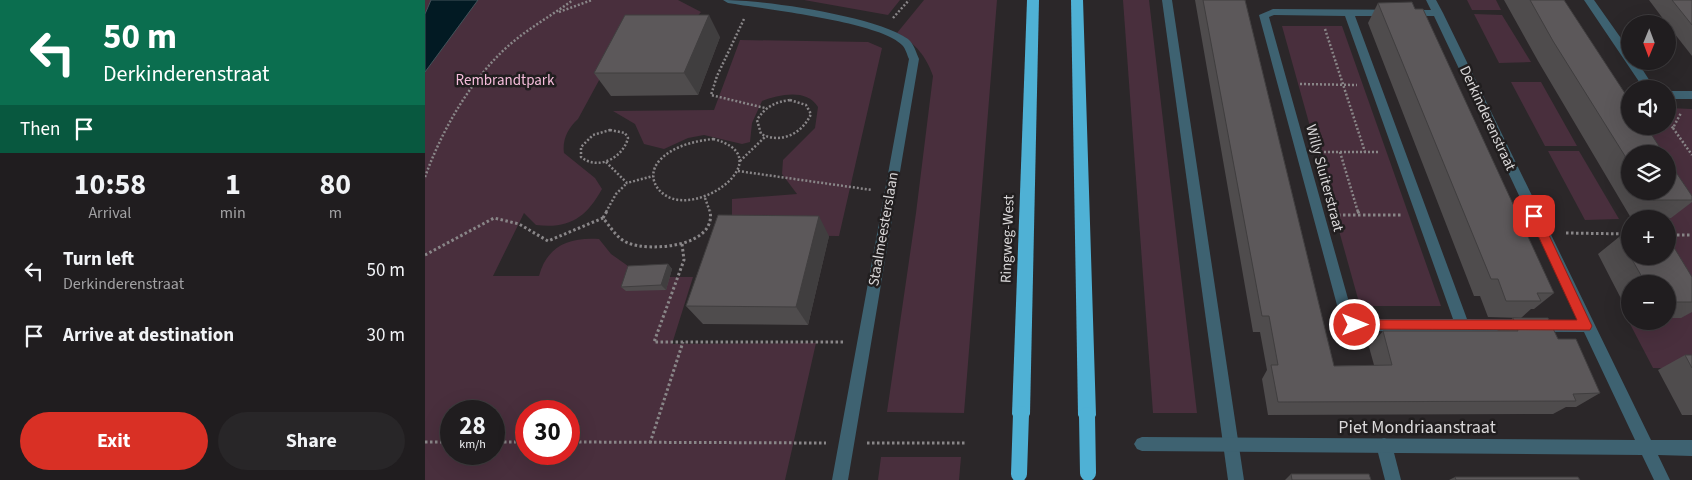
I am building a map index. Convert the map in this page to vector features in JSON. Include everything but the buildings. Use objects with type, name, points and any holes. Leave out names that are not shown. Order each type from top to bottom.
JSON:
[{"type":"highway","name":"Ringweg-West","points":[[1019,477],[1033,0]]},
{"type":"highway","points":[[1077,0],[1089,477]]},
{"type":"street","name":"Staalmeesterslaan","points":[[729,0],[856,23],[883,30],[906,42],[914,58],[839,480]]},
{"type":"street","points":[[1167,0],[1236,480]]},
{"type":"street","name":"Derkinderenstraat","points":[[1431,0],[1586,326],[1662,480]]},
{"type":"street","points":[[1589,0],[1621,46]]},
{"type":"street","name":"Willy Sluiterstraat","points":[[1438,13],[1273,12],[1264,15],[1346,316],[1355,325],[1586,326]]},
{"type":"street","points":[[1349,12],[1462,325]]},
{"type":"street","points":[[1676,94],[1692,95]]},
{"type":"street","name":"Piet Mondriaanstraat","points":[[1142,444],[1692,448]]},
{"type":"street","points":[[1384,445],[1393,480]]},
{"type":"path","points":[[557,13],[573,0]]},
{"type":"path","points":[[425,177],[456,116],[493,60],[528,29],[557,13],[592,0]]},
{"type":"path","points":[[883,30],[909,0]]},
{"type":"path","points":[[751,5],[717,76],[711,96],[765,108]]},
{"type":"path","points":[[1319,12],[1365,152]]},
{"type":"path","points":[[1283,84],[1375,85]]},
{"type":"path","points":[[790,100],[804,104],[810,114],[806,126],[791,136],[782,138],[766,136],[757,126],[757,120],[765,108],[781,101],[790,100]]},
{"type":"path","points":[[1676,121],[1679,114],[1684,110]]},
{"type":"path","points":[[601,131],[622,131],[629,138],[628,145],[621,154],[606,162],[596,164],[587,162],[581,157],[581,147],[586,141],[601,131]]},
{"type":"path","points":[[1676,132],[1692,155]]},
{"type":"path","points":[[739,162],[766,136]]},
{"type":"path","points":[[701,140],[725,142],[733,147],[738,154],[739,162],[738,170],[726,186],[705,198],[692,201],[669,198],[661,193],[653,176],[656,166],[665,156],[687,143],[701,140]]},
{"type":"path","points":[[1301,152],[1399,152]]},
{"type":"path","points":[[1340,152],[1359,215]]},
{"type":"path","points":[[606,162],[627,183]]},
{"type":"path","points":[[738,170],[890,192]]},
{"type":"path","points":[[425,255],[494,218],[519,224],[548,241],[603,218],[615,194],[627,183],[653,176]]},
{"type":"path","points":[[603,218],[625,242],[646,248],[682,244],[698,237],[709,226],[712,209],[705,198]]},
{"type":"path","points":[[1319,216],[1423,216]]},
{"type":"path","points":[[1543,233],[1621,234]]},
{"type":"path","points":[[1676,235],[1692,235]]},
{"type":"path","points":[[682,244],[684,260],[654,342],[864,342]]},
{"type":"path","points":[[650,443],[683,342]]},
{"type":"path","points":[[425,442],[440,442]]},
{"type":"path","points":[[580,442],[967,443]]},
{"type":"green space","name":"Rembrandtpark","points":[[425,0],[678,0],[701,12],[694,20],[628,27],[578,119],[571,126],[564,143],[564,153],[595,178],[602,189],[583,214],[567,223],[548,226],[536,225],[524,213],[493,276],[539,276],[548,257],[561,246],[578,240],[599,239],[611,254],[628,266],[626,277],[693,277],[672,344],[816,343],[785,480],[425,480]]},
{"type":"green space","points":[[804,0],[900,0],[888,15]]},
{"type":"green space","points":[[924,0],[997,0],[964,413],[887,412],[916,213],[933,76],[927,62],[919,51],[897,33]]},
{"type":"green space","points":[[1123,0],[1149,0],[1197,413],[1153,413]]},
{"type":"green space","points":[[1467,0],[1496,0],[1501,10],[1472,10]]},
{"type":"green space","points":[[1474,14],[1502,15],[1531,62],[1499,63]]},
{"type":"green space","points":[[1282,26],[1342,26],[1441,306],[1360,306]]},
{"type":"green space","points":[[740,40],[868,42],[882,48],[839,236],[732,235],[732,199],[797,194],[782,174],[783,160],[815,128],[818,107],[807,97],[784,95],[762,101],[752,123],[750,142],[742,144],[704,135],[688,138],[664,149],[644,144],[635,124],[613,111],[714,110]]},
{"type":"green space","points":[[1511,82],[1541,82],[1577,146],[1545,146]]},
{"type":"green space","points":[[1676,108],[1692,109],[1692,369],[1653,368],[1633,330],[1676,330],[1676,278],[1679,276],[1676,265],[1676,210],[1660,210],[1653,200],[1676,200],[1676,145],[1630,145],[1630,135],[1676,135]]},
{"type":"green space","points":[[1548,151],[1579,151],[1619,219],[1585,220]]},
{"type":"green space","points":[[881,457],[961,457],[959,480],[878,480]]},
{"type":"water","points":[[431,0],[478,0],[425,72],[425,14]]},
{"type":"route","points":[[1355,325],[1586,326],[1534,216]]}]
